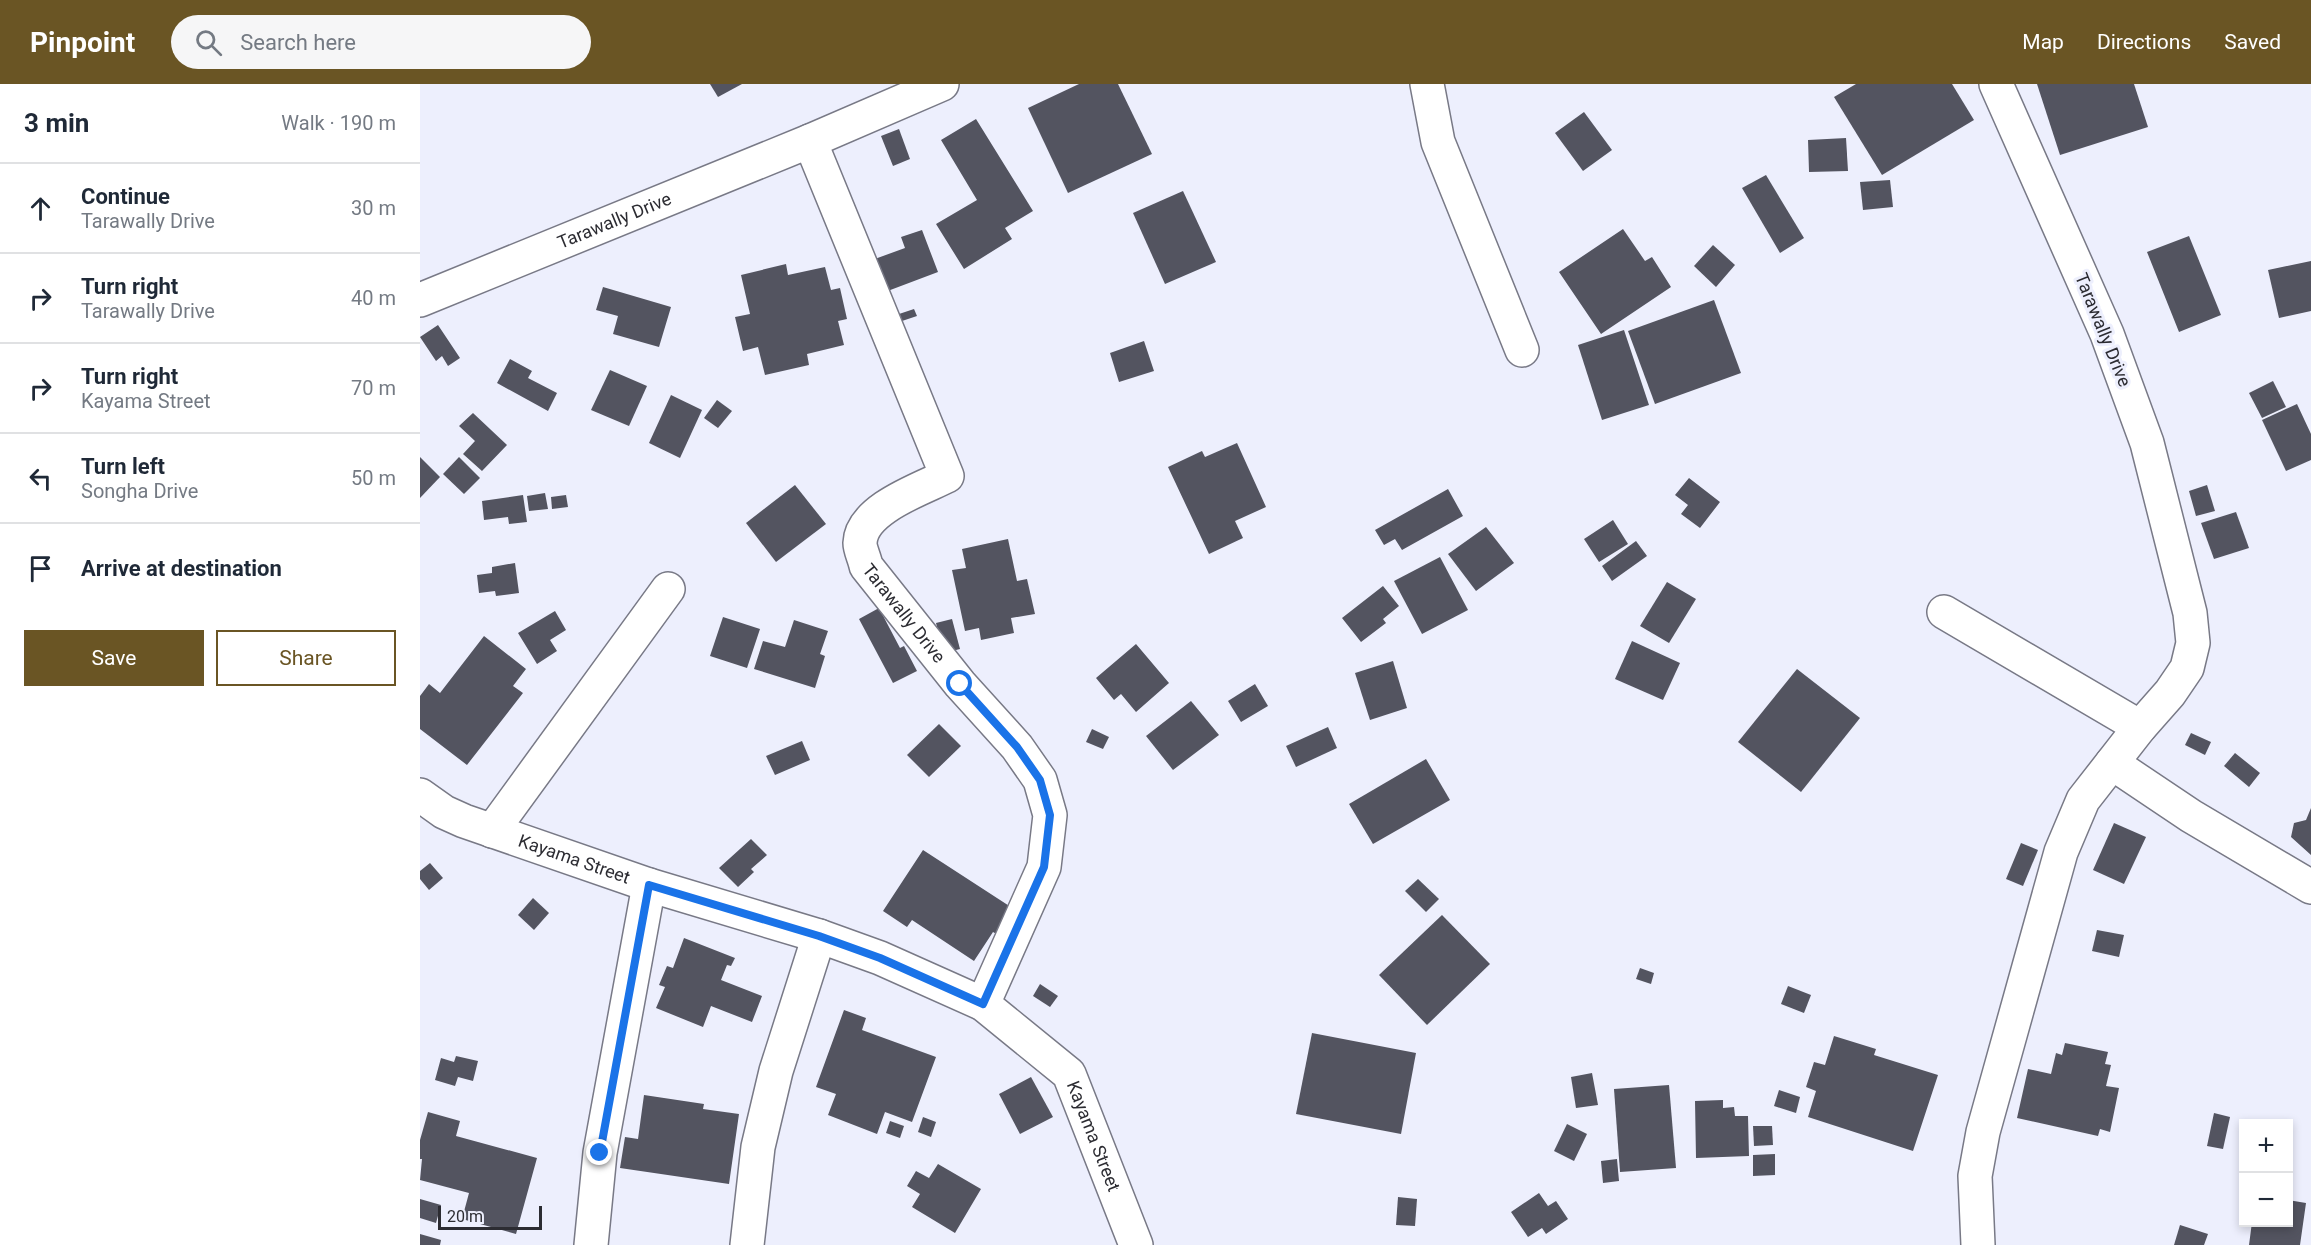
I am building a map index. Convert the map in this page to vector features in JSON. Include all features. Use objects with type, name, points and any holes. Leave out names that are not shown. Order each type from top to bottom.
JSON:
[{"type":"street","name":"Tarawally Drive","points":[[420,300],[810,141],[942,84]]},
{"type":"street","points":[[1427,84],[1437,142],[1522,350]]},
{"type":"street","name":"Tarawally Drive","points":[[1978,1245],[1976,1176],[1983,1132],[2061,852],[2083,800],[2140,727],[2170,693],[2187,668],[2193,643],[2190,613],[2147,443],[2107,334],[1996,84]]},
{"type":"street","name":"Tarawally Drive","points":[[810,141],[947,476],[885,506],[868,522],[860,543],[866,566],[960,684],[1017,747],[1040,780],[1050,815],[1044,867],[983,1004]]},
{"type":"street","points":[[455,815],[668,589]]},
{"type":"street","points":[[1944,612],[2140,727]]},
{"type":"street","points":[[2112,763],[2191,816],[2311,887]]},
{"type":"street","name":"Kayama Street","points":[[455,815],[649,885],[819,936],[880,958],[983,1004],[1069,1074],[1136,1245]]},
{"type":"street","points":[[591,1245],[600,1153],[649,885]]},
{"type":"street","points":[[747,1245],[758,1147],[776,1071],[819,936]]},
{"type":"building","points":[[710,84],[742,84],[718,97]]},
{"type":"building","points":[[1079,84],[1118,84],[1152,154],[1068,193],[1028,108]]},
{"type":"building","points":[[1856,84],[1952,84],[1974,120],[1882,175],[1834,97]]},
{"type":"building","points":[[2037,84],[2134,84],[2148,127],[2060,155]]},
{"type":"building","points":[[1584,112],[1612,150],[1583,171],[1555,133]]},
{"type":"building","points":[[976,119],[1033,211],[1005,228],[1012,239],[964,269],[936,224],[977,200],[941,140]]},
{"type":"building","points":[[899,129],[910,159],[893,166],[881,136]]},
{"type":"building","points":[[1846,138],[1848,171],[1809,172],[1808,140]]},
{"type":"building","points":[[1766,175],[1804,238],[1780,253],[1742,188]]},
{"type":"building","points":[[1890,180],[1893,207],[1863,210],[1860,182]]},
{"type":"building","points":[[1183,191],[1216,262],[1165,284],[1133,213]]},
{"type":"building","points":[[1623,229],[1645,261],[1652,257],[1671,287],[1601,334],[1559,272]]},
{"type":"building","points":[[922,230],[938,272],[885,292],[872,260],[905,248],[901,237]]},
{"type":"building","points":[[2189,236],[2221,315],[2179,332],[2147,252]]},
{"type":"building","points":[[1713,245],[1735,265],[1716,287],[1694,266]]},
{"type":"building","points":[[2311,261],[2311,311],[2279,318],[2268,270]]},
{"type":"building","points":[[786,264],[788,275],[825,267],[831,290],[840,288],[847,319],[838,321],[844,345],[807,354],[809,365],[765,375],[758,347],[743,351],[735,317],[750,314],[741,275]]},
{"type":"building","points":[[603,287],[671,307],[659,347],[613,334],[618,316],[596,310]]},
{"type":"building","points":[[1714,300],[1741,373],[1655,404],[1628,331]]},
{"type":"building","points":[[914,309],[917,316],[899,322],[896,315]]},
{"type":"building","points":[[438,325],[460,358],[448,366],[442,356],[436,361],[420,337]]},
{"type":"building","points":[[1624,330],[1649,405],[1602,420],[1578,345]]},
{"type":"building","points":[[1144,341],[1154,371],[1119,382],[1110,353]]},
{"type":"building","points":[[510,359],[532,371],[528,378],[557,393],[548,411],[497,383]]},
{"type":"building","points":[[610,370],[647,386],[629,426],[591,410]]},
{"type":"building","points":[[2273,381],[2286,407],[2262,418],[2249,393]]},
{"type":"building","points":[[671,395],[702,410],[680,458],[649,443]]},
{"type":"building","points":[[717,400],[732,411],[718,428],[704,418]]},
{"type":"building","points":[[2297,404],[2311,434],[2311,460],[2286,471],[2262,420]]},
{"type":"building","points":[[473,413],[507,445],[482,471],[463,454],[475,441],[459,426]]},
{"type":"building","points":[[1237,443],[1266,507],[1235,521],[1243,538],[1209,554],[1168,467],[1202,451],[1205,457]]},
{"type":"building","points":[[420,457],[440,477],[420,498]]},
{"type":"building","points":[[459,457],[480,478],[464,494],[443,474]]},
{"type":"building","points":[[1689,478],[1720,502],[1700,528],[1681,514],[1688,505],[1675,495]]},
{"type":"building","points":[[795,485],[826,524],[776,562],[746,523]]},
{"type":"building","points":[[2207,485],[2215,511],[2196,516],[2189,491]]},
{"type":"building","points":[[1448,489],[1463,516],[1402,550],[1395,539],[1384,545],[1375,530]]},
{"type":"building","points":[[545,493],[548,509],[529,511],[527,496]]},
{"type":"building","points":[[523,495],[527,522],[509,524],[508,517],[484,520],[482,501]]},
{"type":"building","points":[[566,495],[568,507],[552,509],[551,497]]},
{"type":"building","points":[[2236,512],[2249,548],[2214,559],[2201,523]]},
{"type":"building","points":[[1613,520],[1628,544],[1599,562],[1584,539]]},
{"type":"building","points":[[1486,527],[1514,563],[1476,591],[1448,554]]},
{"type":"building","points":[[1008,539],[1017,581],[1027,579],[1035,614],[1011,618],[1014,633],[981,640],[979,628],[965,631],[952,570],[966,568],[962,549]]},
{"type":"building","points":[[1636,541],[1647,556],[1612,581],[1602,566]]},
{"type":"building","points":[[1440,557],[1468,610],[1422,634],[1394,581]]},
{"type":"building","points":[[515,563],[519,593],[496,596],[495,591],[479,593],[477,575],[492,573],[492,567]]},
{"type":"building","points":[[1667,582],[1696,599],[1669,643],[1640,626]]},
{"type":"building","points":[[1383,586],[1399,606],[1383,619],[1386,623],[1361,642],[1342,618]]},
{"type":"building","points":[[879,608],[900,648],[904,646],[917,671],[893,683],[859,619]]},
{"type":"building","points":[[555,611],[566,630],[550,640],[557,651],[537,664],[518,633]]},
{"type":"building","points":[[723,617],[760,629],[747,668],[710,656]]},
{"type":"building","points":[[952,619],[960,649],[944,653],[936,623]]},
{"type":"building","points":[[794,620],[828,631],[820,654],[825,656],[815,688],[754,669],[763,641],[785,647]]},
{"type":"building","points":[[484,636],[526,669],[513,686],[523,693],[467,765],[420,729],[420,696],[429,684],[440,693]]},
{"type":"building","points":[[1632,641],[1680,663],[1663,700],[1615,679]]},
{"type":"building","points":[[1136,644],[1169,683],[1136,712],[1121,694],[1114,700],[1096,678]]},
{"type":"building","points":[[1393,661],[1407,708],[1370,720],[1355,673]]},
{"type":"building","points":[[1797,669],[1860,718],[1801,792],[1738,742]]},
{"type":"building","points":[[1255,684],[1268,706],[1241,722],[1228,701]]},
{"type":"building","points":[[1191,701],[1219,735],[1173,770],[1146,736]]},
{"type":"building","points":[[939,724],[961,746],[929,777],[907,755]]},
{"type":"building","points":[[1328,727],[1337,748],[1296,767],[1286,746]]},
{"type":"building","points":[[1092,729],[1109,737],[1103,749],[1086,742]]},
{"type":"building","points":[[2191,733],[2211,742],[2205,755],[2185,745]]},
{"type":"building","points":[[802,741],[810,760],[775,775],[766,756]]},
{"type":"building","points":[[2235,753],[2260,773],[2249,787],[2224,766]]},
{"type":"building","points":[[1426,759],[1450,800],[1373,844],[1349,804]]},
{"type":"building","points":[[2311,808],[2311,855],[2291,837],[2294,823],[2306,820]]},
{"type":"building","points":[[2114,823],[2146,837],[2124,884],[2093,870]]},
{"type":"building","points":[[751,839],[767,855],[751,869],[754,872],[738,887],[719,868]]},
{"type":"building","points":[[2021,843],[2038,850],[2023,886],[2006,879]]},
{"type":"building","points":[[923,850],[1017,911],[1000,936],[993,932],[974,961],[912,920],[907,927],[883,911]]},
{"type":"building","points":[[430,863],[443,878],[429,890],[420,879],[420,871]]},
{"type":"building","points":[[1418,879],[1439,899],[1426,912],[1405,891]]},
{"type":"building","points":[[533,898],[549,913],[534,930],[518,915]]},
{"type":"building","points":[[1442,915],[1490,964],[1427,1025],[1379,975]]},
{"type":"building","points":[[2097,930],[2124,935],[2119,957],[2092,951]]},
{"type":"building","points":[[684,938],[735,958],[731,966],[727,965],[721,980],[762,996],[752,1022],[711,1006],[703,1027],[656,1008],[665,987],[659,985],[667,966],[673,968]]},
{"type":"building","points":[[1640,968],[1654,973],[1651,984],[1636,979]]},
{"type":"building","points":[[1040,984],[1058,996],[1050,1007],[1033,996]]},
{"type":"building","points":[[1788,986],[1811,995],[1804,1013],[1781,1004]]},
{"type":"building","points":[[844,1010],[866,1018],[862,1030],[936,1057],[912,1122],[885,1112],[877,1134],[828,1115],[836,1094],[816,1087]]},
{"type":"building","points":[[1312,1033],[1416,1053],[1401,1134],[1296,1114]]},
{"type":"building","points":[[1834,1036],[1876,1049],[1874,1055],[1938,1075],[1913,1151],[1808,1117],[1816,1091],[1806,1087],[1814,1062],[1825,1065]]},
{"type":"building","points":[[2065,1043],[2108,1052],[2105,1064],[2111,1065],[2106,1086],[2119,1088],[2110,1132],[2100,1129],[2098,1136],[2017,1118],[2028,1069],[2051,1074],[2056,1053],[2062,1055]]},
{"type":"building","points":[[456,1056],[478,1061],[473,1081],[458,1077],[455,1086],[435,1080],[441,1058],[454,1062]]},
{"type":"building","points":[[1592,1073],[1598,1105],[1576,1108],[1571,1077]]},
{"type":"building","points":[[1031,1077],[1053,1117],[1020,1134],[999,1094]]},
{"type":"building","points":[[1669,1085],[1676,1168],[1620,1172],[1614,1089]]},
{"type":"building","points":[[1779,1090],[1800,1097],[1796,1113],[1774,1106]]},
{"type":"building","points":[[644,1095],[704,1104],[703,1109],[739,1114],[729,1184],[620,1168],[625,1137],[638,1139]]},
{"type":"building","points":[[1723,1100],[1723,1108],[1734,1107],[1735,1116],[1748,1116],[1749,1156],[1696,1158],[1695,1101]]},
{"type":"building","points":[[428,1112],[460,1121],[456,1136],[537,1158],[516,1234],[462,1219],[469,1193],[420,1180],[422,1159],[420,1159],[420,1140]]},
{"type":"building","points":[[2214,1113],[2230,1117],[2223,1149],[2207,1146]]},
{"type":"building","points":[[923,1117],[936,1122],[931,1137],[918,1132]]},
{"type":"building","points":[[890,1121],[904,1126],[900,1138],[886,1133]]},
{"type":"building","points":[[1567,1124],[1587,1134],[1574,1161],[1554,1151]]},
{"type":"building","points":[[1753,1126],[1772,1126],[1773,1145],[1754,1146]]},
{"type":"building","points":[[1775,1154],[1775,1175],[1753,1176],[1753,1155]]},
{"type":"building","points":[[1617,1159],[1619,1181],[1603,1183],[1601,1161]]},
{"type":"building","points":[[938,1164],[981,1189],[955,1233],[912,1207],[920,1194],[907,1186],[916,1171],[929,1178]]},
{"type":"building","points":[[1539,1193],[1548,1206],[1556,1201],[1568,1219],[1546,1234],[1542,1228],[1528,1237],[1511,1212]]},
{"type":"building","points":[[1398,1197],[1417,1199],[1415,1226],[1396,1225]]},
{"type":"building","points":[[420,1199],[441,1205],[436,1223],[420,1218]]},
{"type":"building","points":[[2293,1201],[2306,1203],[2300,1245],[2249,1245],[2251,1227],[2293,1227]]},
{"type":"building","points":[[2180,1225],[2208,1234],[2204,1245],[2174,1245]]},
{"type":"building","points":[[420,1234],[441,1240],[440,1245],[420,1245]]},
{"type":"route","points":[[600,1153],[649,885],[819,936],[880,958],[983,1004],[1044,867],[1050,815],[1040,780],[1017,747],[960,684]]}]
